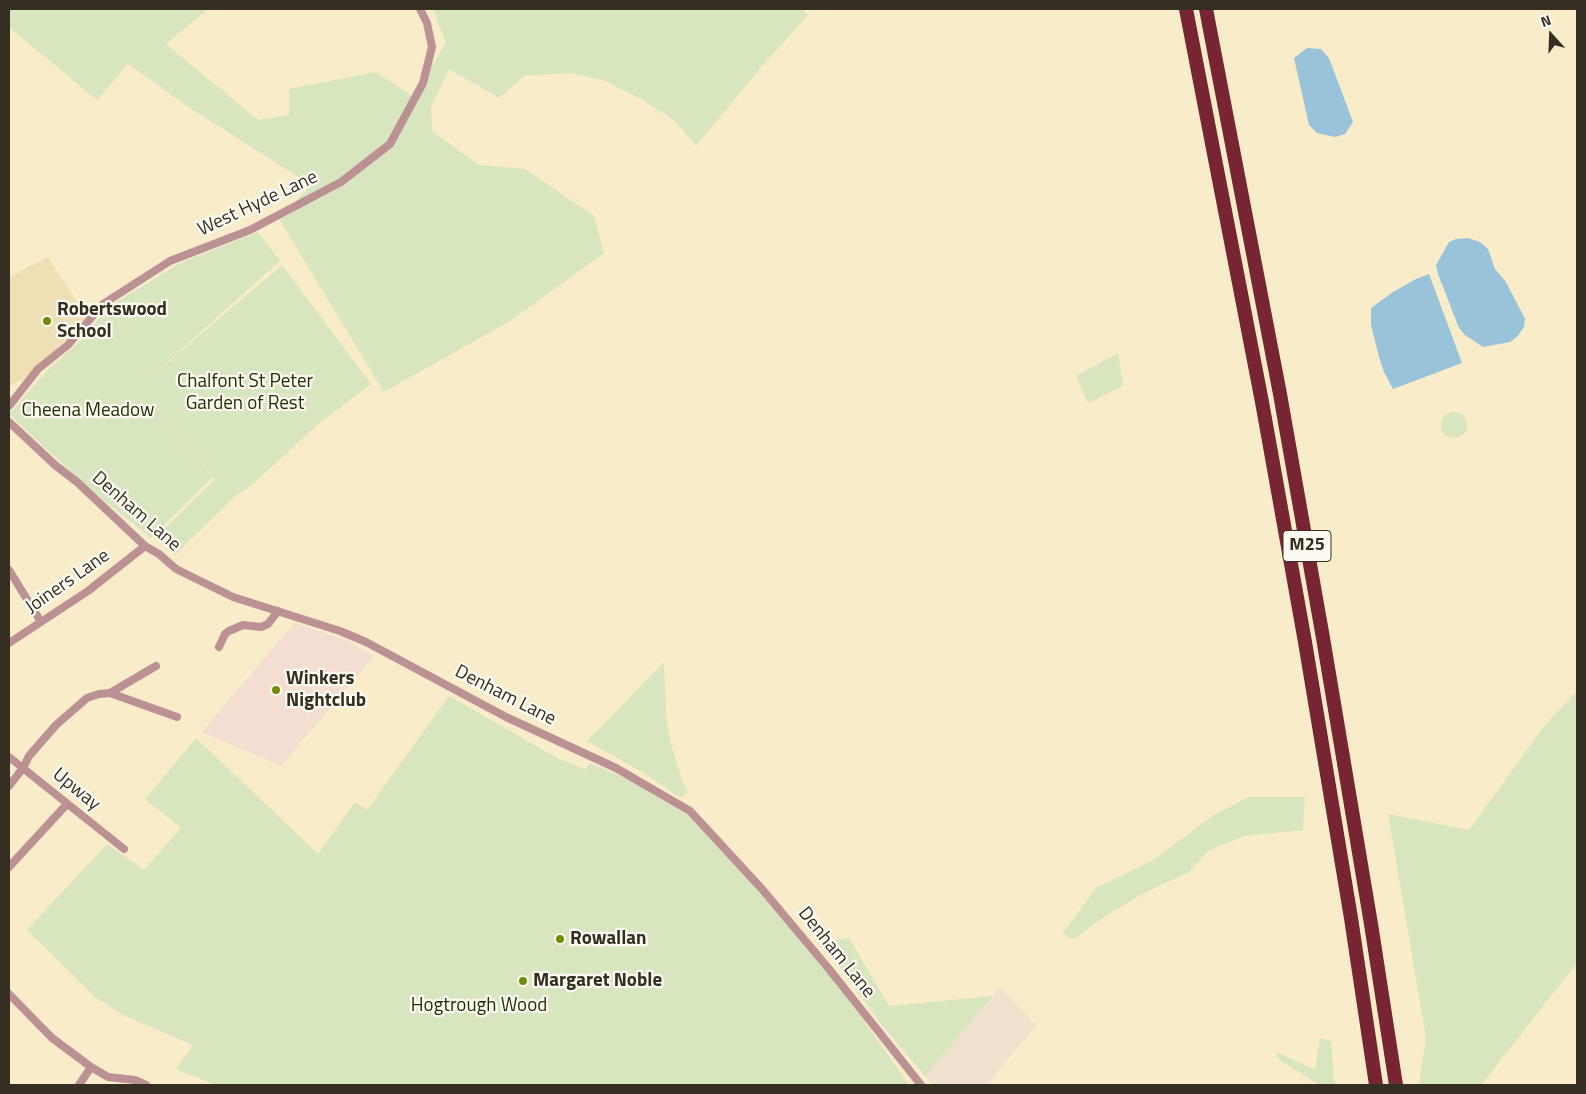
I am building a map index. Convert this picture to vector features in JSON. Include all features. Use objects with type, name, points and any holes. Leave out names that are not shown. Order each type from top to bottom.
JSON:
[{"type":"highway","name":"M25","points":[[1186,9],[1226,209],[1288,546],[1337,834],[1376,1085]]},
{"type":"highway","name":"M25","points":[[1206,9],[1273,356],[1318,609],[1396,1085]]},
{"type":"street","name":"West Hyde Lane","points":[[9,406],[38,369],[68,346],[103,304],[170,261],[250,230],[341,182],[390,144],[423,83],[432,47],[427,23],[420,9]]},
{"type":"street","name":"Denham Lane","points":[[9,422],[145,546],[159,554],[176,569],[233,597],[340,631],[366,642],[506,717],[616,768],[690,812],[762,889],[829,969],[921,1085]]},
{"type":"street","name":"Joiners Lane","points":[[9,643],[88,591],[145,546]]},
{"type":"street","points":[[9,570],[41,622]]},
{"type":"street","points":[[219,647],[225,634],[229,631],[243,625],[261,627],[268,624],[278,611]]},
{"type":"street","points":[[110,693],[156,666]]},
{"type":"street","points":[[9,786],[23,768],[29,756],[56,725],[87,698],[98,694],[110,693],[177,716]]},
{"type":"street","name":"Upway","points":[[9,757],[124,849]]},
{"type":"street","points":[[9,867],[67,804]]},
{"type":"street","points":[[9,994],[52,1038],[91,1066],[108,1077],[135,1080],[146,1085]]},
{"type":"street","points":[[79,1085],[91,1066]]},
{"type":"shaded area","name":"Robertswood School","points":[[48,257],[87,317],[85,319],[86,322],[26,378],[9,386],[9,277]]},
{"type":"shaded area","points":[[294,623],[348,641],[374,656],[281,766],[202,732]]},
{"type":"shaded area","points":[[1000,988],[1036,1025],[986,1085],[933,1085],[925,1076]]},
{"type":"green space","points":[[9,9],[208,9],[166,44],[258,120],[289,115],[289,89],[376,72],[417,99],[433,64],[446,43],[433,9],[802,9],[808,15],[763,65],[696,146],[675,121],[646,102],[606,81],[572,73],[524,76],[499,98],[449,69],[431,107],[432,131],[479,165],[525,169],[594,216],[604,253],[510,321],[384,392],[279,219],[311,185],[190,108],[128,64],[97,100],[9,27]]},
{"type":"green space","points":[[258,232],[280,261],[147,380],[282,265],[371,384],[316,426],[252,485],[235,496],[175,555],[155,538],[215,479],[140,386],[213,477],[151,538],[97,495],[9,414],[48,370],[80,341],[110,306],[180,263]]},
{"type":"green space","points":[[1118,353],[1123,386],[1088,403],[1076,376]]},
{"type":"green space","points":[[1454,412],[1463,416],[1467,425],[1463,434],[1454,438],[1445,434],[1441,425],[1445,416]]},
{"type":"green space","points":[[664,662],[666,717],[672,748],[683,783],[688,792],[680,798],[644,773],[587,741]]},
{"type":"green space","points":[[1577,691],[1577,963],[1481,1085],[1419,1085],[1426,1037],[1388,814],[1469,830],[1545,725]]},
{"type":"green space","name":"Hogtrough Wood","points":[[449,696],[559,759],[585,769],[590,763],[630,780],[689,816],[717,844],[744,876],[752,874],[830,973],[909,1085],[216,1085],[176,1069],[193,1045],[123,1015],[95,997],[27,930],[107,844],[144,870],[181,828],[145,799],[196,738],[318,854],[355,802],[367,810]]},
{"type":"green space","points":[[1249,797],[1305,797],[1303,830],[1244,836],[1208,851],[1189,872],[1144,893],[1107,915],[1072,940],[1063,933],[1096,888],[1153,860],[1214,815]]},
{"type":"green space","points":[[849,938],[889,1006],[993,996],[925,1076],[881,1024],[835,961],[824,941]]},
{"type":"green space","points":[[1320,1038],[1331,1041],[1336,1085],[1319,1085],[1277,1058],[1277,1052],[1315,1070]]},
{"type":"water","points":[[1307,48],[1321,49],[1329,58],[1353,122],[1345,134],[1335,137],[1317,133],[1309,125],[1294,58]]},
{"type":"water","points":[[1468,238],[1480,242],[1488,249],[1495,269],[1506,282],[1525,319],[1524,327],[1517,337],[1510,342],[1483,347],[1465,335],[1459,328],[1436,265],[1449,242]]},
{"type":"water","points":[[1429,274],[1462,363],[1393,389],[1379,357],[1371,325],[1371,308],[1393,292]]},
{"type":"place","name":"Robertswood School","points":[[47,321]]},
{"type":"place","name":"Winkers Nightclub","points":[[276,690]]},
{"type":"place","name":"Rowallan","points":[[560,939]]},
{"type":"place","name":"Margaret Noble","points":[[523,981]]},
{"type":"park label","name":"Chalfont St Peter Garden of Rest","points":[[245,393]]},
{"type":"park label","name":"Cheena Meadow","points":[[88,411]]}]
